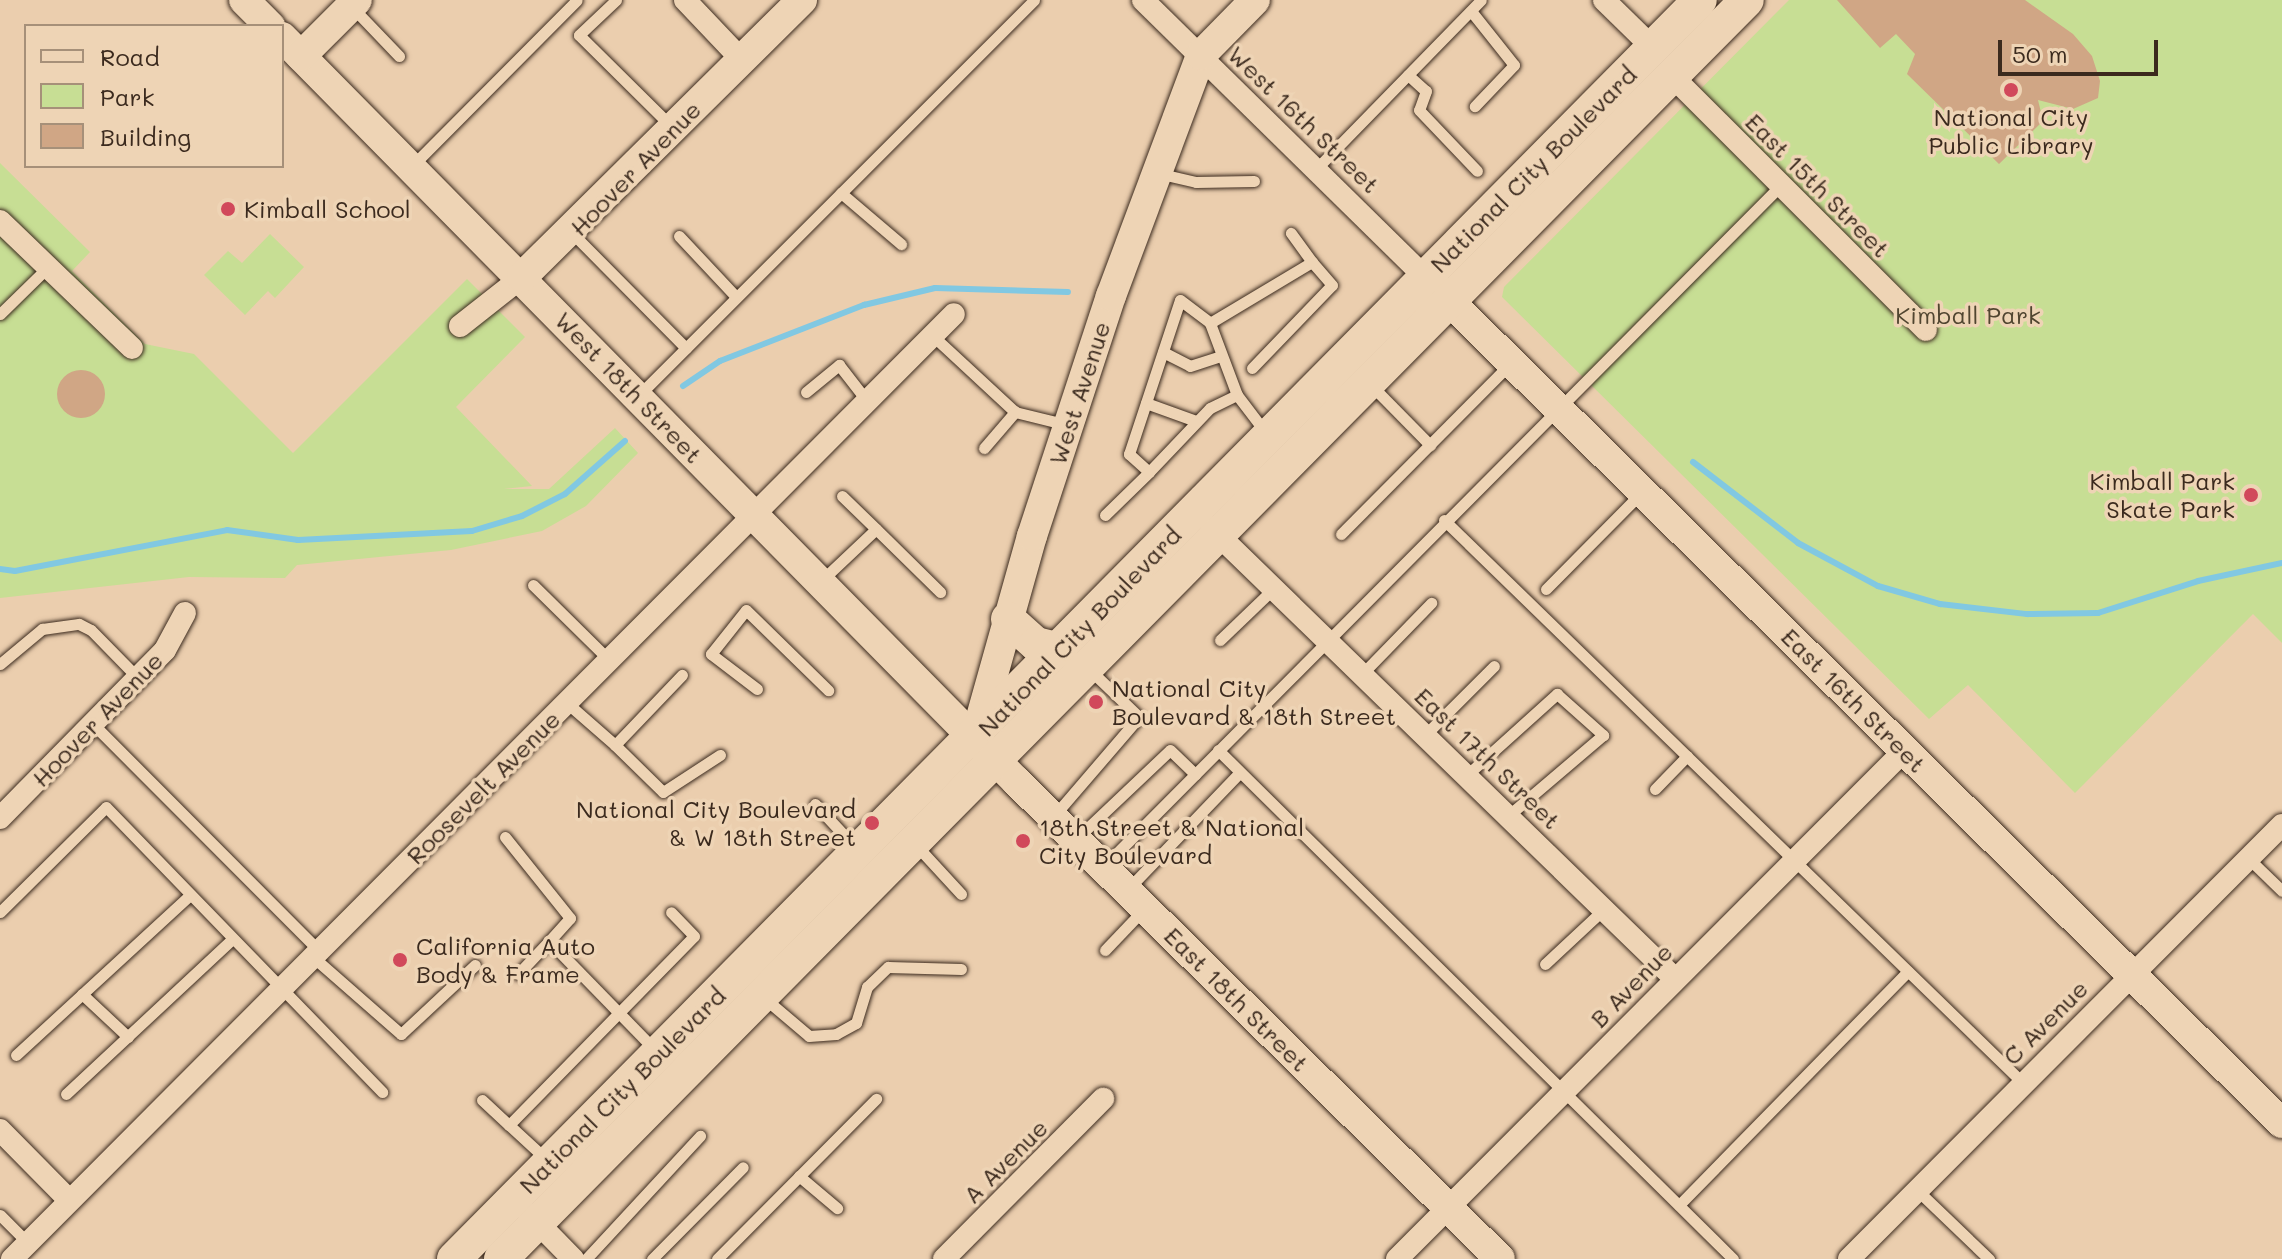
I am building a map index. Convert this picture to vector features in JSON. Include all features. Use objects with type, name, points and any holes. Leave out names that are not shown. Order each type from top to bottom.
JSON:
[{"type":"main road","name":"National City Boulevard","points":[[454,1259],[860,852],[987,748],[1207,524],[1369,383],[1438,289],[1653,48],[1700,0]]},
{"type":"main road","name":"National City Boulevard","points":[[1207,524],[1269,437],[1438,289],[1672,76],[1747,0]]},
{"type":"main road","points":[[1008,619],[1036,644],[1074,659]]},
{"type":"main road","name":"National City Boulevard","points":[[501,1259],[914,844],[987,748]]},
{"type":"street","points":[[244,0],[268,24]]},
{"type":"street","points":[[685,0],[741,59]]},
{"type":"street","name":"Hoover Avenue","points":[[460,326],[572,233],[802,0]]},
{"type":"street","name":"West 16th Street","points":[[1143,0],[1318,167],[1438,289]]},
{"type":"street","points":[[1201,55],[1255,0]]},
{"type":"street","points":[[1604,0],[1653,48]]},
{"type":"street","points":[[292,47],[347,5]]},
{"type":"street","name":"West 18th Street","points":[[292,47],[987,748]]},
{"type":"street","name":"West Avenue","points":[[987,748],[1008,619],[1068,425],[1201,55]]},
{"type":"street","name":"East 15th Street","points":[[1672,76],[1926,330]]},
{"type":"street","points":[[0,221],[132,348]]},
{"type":"street","name":"East 16th Street","points":[[1438,289],[2282,1123]]},
{"type":"street","name":"Roosevelt Avenue","points":[[20,1251],[954,314]]},
{"type":"street","name":"East 17th Street","points":[[1207,524],[1468,774],[1673,977]]},
{"type":"street","name":"Hoover Avenue","points":[[0,818],[165,650],[185,613]]},
{"type":"street","name":"East 18th Street","points":[[987,748],[1136,900],[1500,1259]]},
{"type":"street","name":"B Avenue","points":[[1397,1259],[1566,1090],[1673,977],[1905,750]]},
{"type":"street","name":"C Avenue","points":[[1849,1259],[2022,1082],[2282,825]]},
{"type":"street","name":"A Avenue","points":[[944,1259],[1103,1099]]},
{"type":"street","points":[[0,1130],[69,1200]]},
{"type":"street","points":[[513,1199],[573,1259]]},
{"type":"lane","points":[[411,167],[577,0]]},
{"type":"lane","points":[[616,0],[579,35],[674,129]]},
{"type":"lane","points":[[638,396],[1034,0]]},
{"type":"lane","points":[[1318,167],[1481,0]]},
{"type":"lane","points":[[347,5],[399,56]]},
{"type":"lane","points":[[1471,11],[1514,65],[1475,106]]},
{"type":"lane","points":[[1408,75],[1426,91],[1419,110],[1477,171]]},
{"type":"lane","points":[[1157,173],[1196,182],[1254,181]]},
{"type":"lane","points":[[1103,867],[1444,520],[1781,185]]},
{"type":"lane","points":[[841,193],[901,244]]},
{"type":"lane","points":[[572,233],[686,348]]},
{"type":"lane","points":[[1252,368],[1332,285],[1291,233]]},
{"type":"lane","points":[[679,236],[736,297]]},
{"type":"lane","points":[[1210,323],[1312,262]]},
{"type":"lane","points":[[0,314],[48,267]]},
{"type":"lane","points":[[1149,472],[1129,454],[1180,300],[1210,323],[1237,395],[1269,437]]},
{"type":"lane","points":[[933,336],[1015,412],[1068,425]]},
{"type":"lane","points":[[1163,352],[1190,366],[1220,356]]},
{"type":"lane","points":[[1341,534],[1512,362]]},
{"type":"lane","points":[[806,392],[839,365],[867,401]]},
{"type":"lane","points":[[1369,383],[1430,445]]},
{"type":"lane","points":[[1105,515],[1210,408],[1237,395]]},
{"type":"lane","points":[[1146,403],[1196,421]]},
{"type":"lane","points":[[984,448],[1015,412]]},
{"type":"lane","points":[[1546,589],[1642,491]]},
{"type":"lane","points":[[842,496],[940,592]]},
{"type":"lane","points":[[1444,520],[2022,1082]]},
{"type":"lane","points":[[822,581],[876,529]]},
{"type":"lane","points":[[533,585],[609,660]]},
{"type":"lane","points":[[1220,640],[1274,588]]},
{"type":"lane","points":[[1363,673],[1431,603]]},
{"type":"lane","points":[[757,689],[711,654],[746,610],[828,690]]},
{"type":"lane","points":[[0,664],[42,629],[79,624],[91,630],[138,678]]},
{"type":"lane","points":[[1053,817],[1139,717],[1074,659]]},
{"type":"lane","points":[[1426,734],[1494,666]]},
{"type":"lane","points":[[615,745],[682,675]]},
{"type":"lane","points":[[1468,774],[1557,694],[1603,735],[1509,815]]},
{"type":"lane","points":[[567,703],[663,792],[720,755]]},
{"type":"lane","points":[[93,724],[316,954],[401,1034],[475,965]]},
{"type":"lane","points":[[1075,839],[1170,750],[1195,774]]},
{"type":"lane","points":[[1218,750],[1566,1090],[1733,1259]]},
{"type":"lane","points":[[1655,789],[1687,756]]},
{"type":"lane","points":[[1105,950],[1136,900],[1240,772]]},
{"type":"lane","points":[[815,804],[860,852]]},
{"type":"lane","points":[[0,912],[106,807],[382,1092]]},
{"type":"lane","points":[[505,837],[570,918],[518,974]]},
{"type":"lane","points":[[914,844],[961,894]]},
{"type":"lane","points":[[2248,858],[2282,891]]},
{"type":"lane","points":[[16,1055],[190,895]]},
{"type":"lane","points":[[1545,964],[1604,909]]},
{"type":"lane","points":[[509,1125],[694,936],[671,912]]},
{"type":"lane","points":[[66,1094],[232,939]]},
{"type":"lane","points":[[549,941],[659,1054]]},
{"type":"lane","points":[[763,996],[809,1036],[836,1034],[856,1023],[867,987],[888,967],[961,969]]},
{"type":"lane","points":[[1679,1205],[1908,971]]},
{"type":"lane","points":[[82,994],[128,1037]]},
{"type":"lane","points":[[717,1259],[876,1099]]},
{"type":"lane","points":[[482,1100],[550,1162]]},
{"type":"lane","points":[[586,1259],[700,1136]]},
{"type":"lane","points":[[652,1259],[743,1167]]},
{"type":"lane","points":[[799,1176],[837,1208]]},
{"type":"lane","points":[[1917,1189],[1989,1259]]},
{"type":"lane","points":[[0,1215],[20,1251]]},
{"type":"green space","name":"Kimball Park","points":[[1789,0],[2282,0],[2282,643],[2253,614],[2075,793],[1968,685],[1929,719],[1502,297],[1504,287]]},
{"type":"green space","points":[[0,163],[90,252],[72,271],[145,344],[194,354],[293,453],[467,279],[525,337],[456,407],[532,486],[504,489],[549,489],[615,428],[638,453],[586,506],[542,531],[451,550],[297,565],[285,578],[189,577],[0,598]]},
{"type":"green space","points":[[270,234],[304,267],[275,298],[268,291],[245,315],[204,275],[228,251],[242,263]]},
{"type":"building","name":"National City Public Library","points":[[1837,0],[2025,0],[2073,34],[2092,56],[2100,81],[2098,98],[2073,109],[2038,100],[2043,121],[1999,164],[1907,74],[1915,54],[1896,34],[1880,48]]},
{"type":"building","points":[[81,370],[98,377],[105,394],[98,411],[81,418],[64,411],[57,394],[64,377]]},
{"type":"waterway","points":[[683,386],[720,361],[864,305],[935,288],[1068,292]]},
{"type":"waterway","points":[[0,569],[15,571],[227,530],[298,540],[472,531],[522,516],[565,494],[625,441]]},
{"type":"waterway","points":[[1693,462],[1798,543],[1878,586],[1940,604],[2027,614],[2098,613],[2198,581],[2282,563]]},
{"type":"place","name":"National City Public Library","points":[[2011,90]]},
{"type":"place","name":"Kimball School","points":[[228,209]]},
{"type":"place","name":"Kimball Park Skate Park","points":[[2251,495]]},
{"type":"place","name":"National City Boulevard & 18th Street","points":[[1096,702]]},
{"type":"place","name":"National City Boulevard & W 18th Street","points":[[872,823]]},
{"type":"place","name":"18th Street & National City Boulevard","points":[[1023,841]]},
{"type":"place","name":"California Auto Body & Frame","points":[[400,960]]}]
